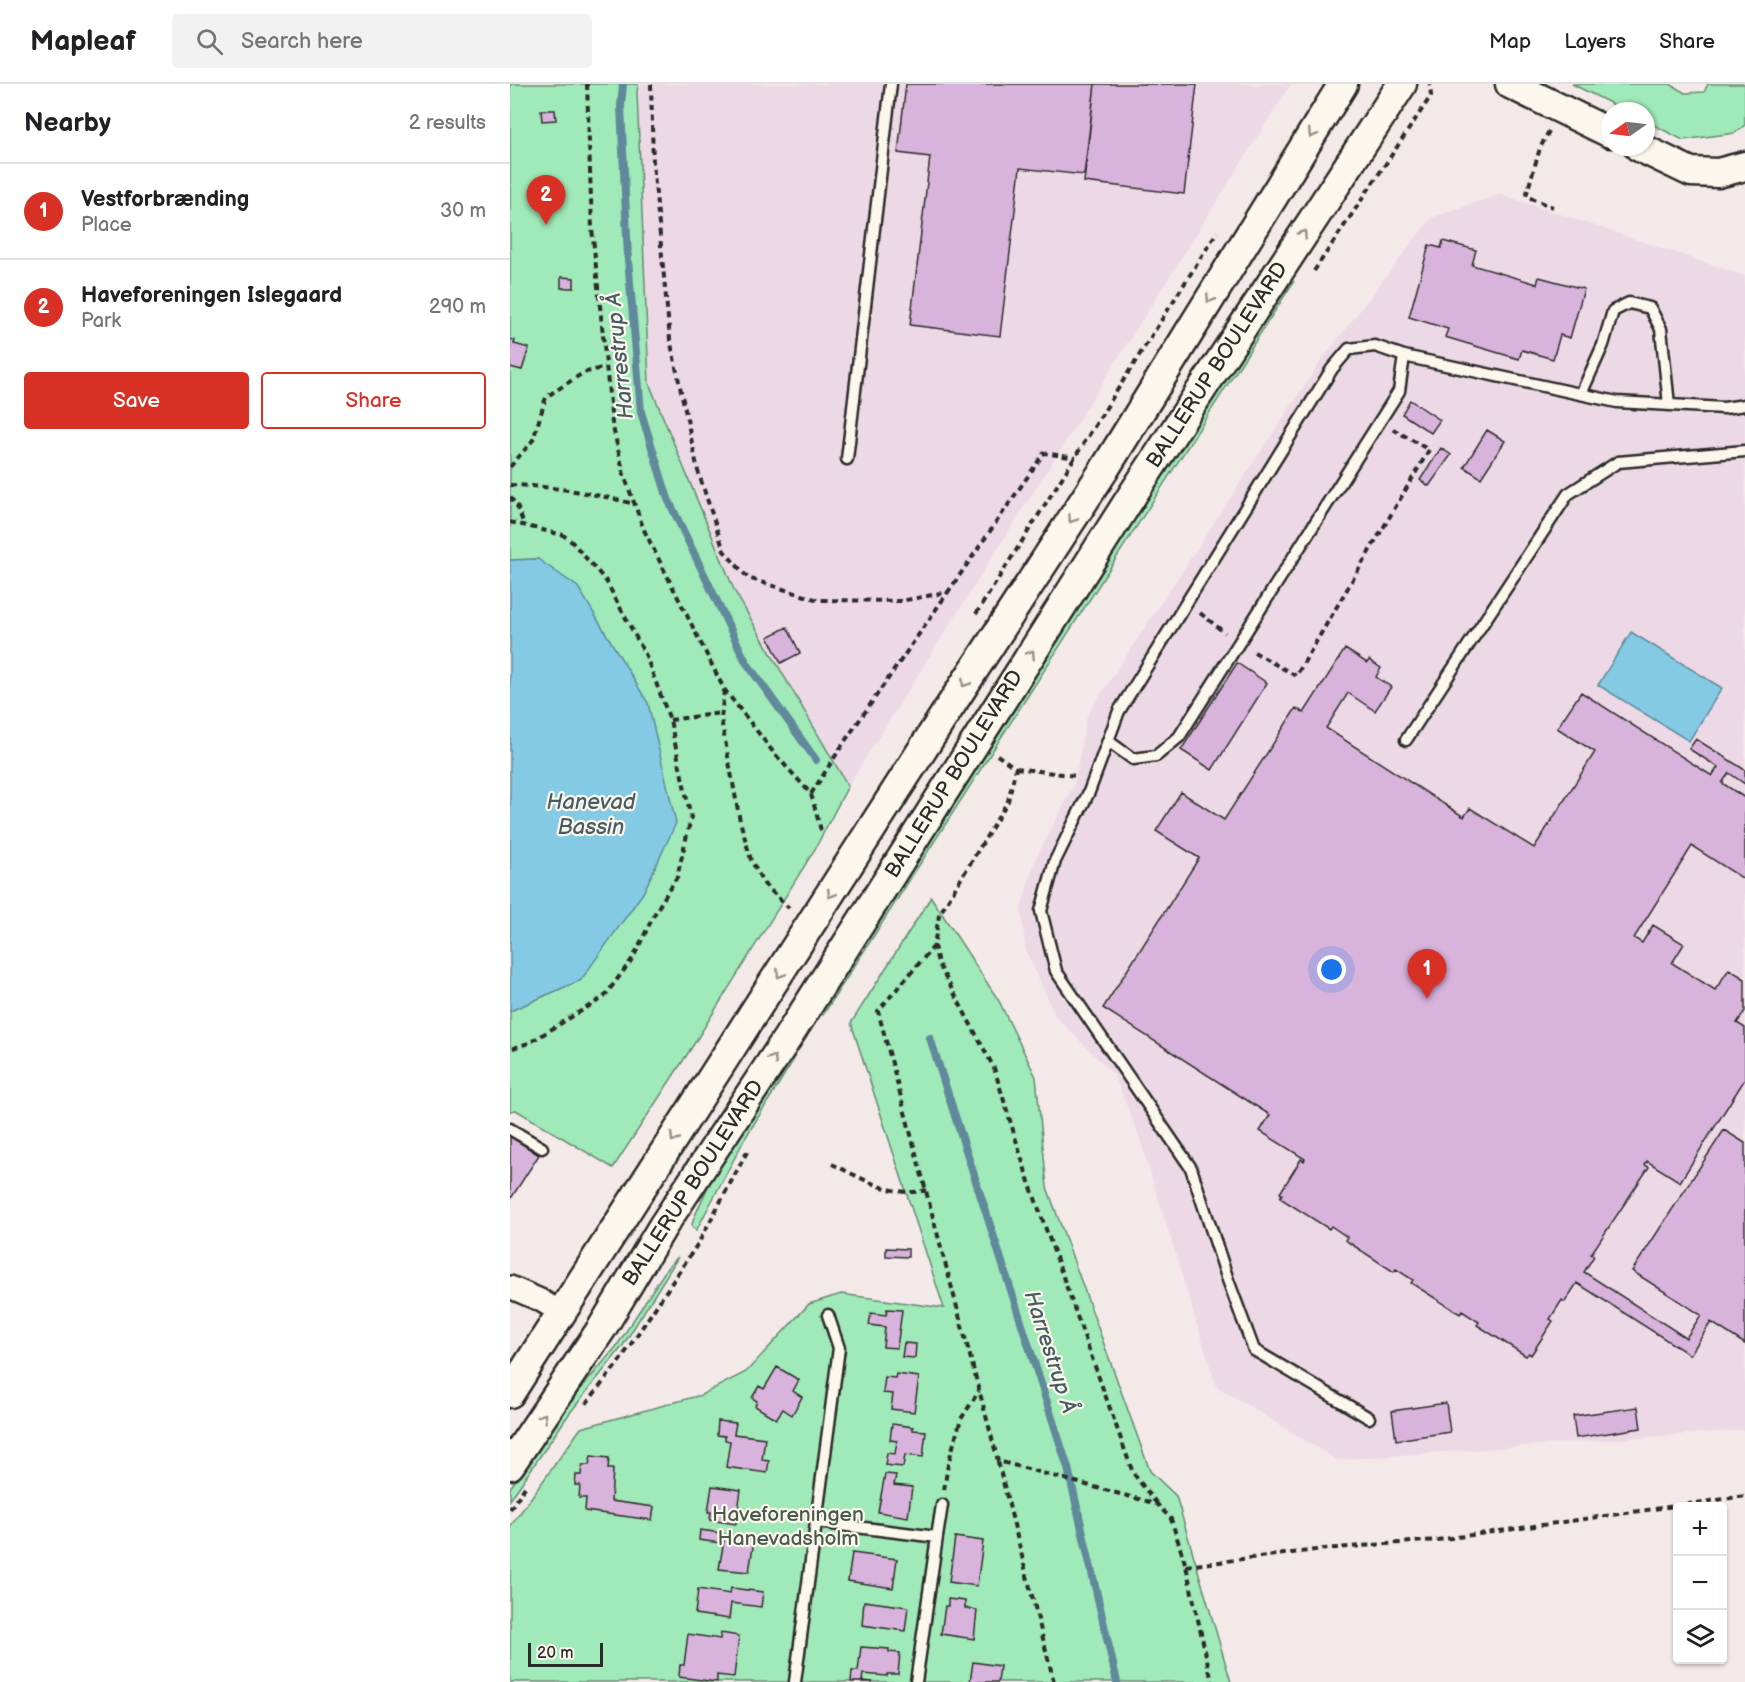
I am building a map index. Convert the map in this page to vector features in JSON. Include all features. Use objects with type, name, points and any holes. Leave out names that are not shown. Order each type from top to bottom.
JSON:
[{"type":"street","name":"BALLERUP BOULEVARD","points":[[510,1393],[1104,470],[1343,84]]},
{"type":"street","name":"BALLERUP BOULEVARD","points":[[520,1472],[663,1226],[788,1036],[1133,494],[1402,84]]},
{"type":"street","points":[[1510,84],[1601,129]]},
{"type":"street","points":[[1655,155],[1691,172],[1718,173],[1744,168]]},
{"type":"street","points":[[510,1287],[562,1313]]},
{"type":"lane","points":[[846,459],[891,84]]},
{"type":"lane","points":[[1581,394],[1603,345],[1612,312],[1629,303],[1650,308],[1661,329],[1669,405]]},
{"type":"lane","points":[[1369,1418],[1254,1350],[1191,1168],[1056,971],[1041,911],[1055,861],[1094,778],[1119,711],[1188,604],[1332,369],[1349,349],[1375,346],[1404,356],[1617,402],[1724,408],[1745,405]]},
{"type":"lane","points":[[1108,741],[1133,759],[1156,756],[1179,737],[1399,391],[1404,356]]},
{"type":"lane","points":[[1406,740],[1568,494],[1618,462],[1745,450]]},
{"type":"lane","points":[[510,1129],[542,1148]]},
{"type":"lane","points":[[795,1682],[839,1348],[828,1315]]},
{"type":"lane","points":[[916,1682],[942,1505]]},
{"type":"lane","points":[[816,1522],[937,1538]]},
{"type":"path","points":[[587,84],[592,228],[605,367],[612,423],[624,475],[644,530],[724,689],[774,753],[812,794],[822,834]]},
{"type":"path","points":[[651,84],[653,163],[670,339],[698,471],[724,551],[748,578],[818,600],[902,601],[948,592]]},
{"type":"path","points":[[1553,207],[1526,196],[1540,148],[1561,109]]},
{"type":"path","points":[[973,618],[1221,225]]},
{"type":"path","points":[[510,467],[533,440],[546,397],[582,373],[605,367]]},
{"type":"path","points":[[1188,604],[1239,643],[1296,676],[1429,450],[1380,421]]},
{"type":"path","points":[[812,794],[845,741],[1044,453],[1076,458],[1104,470]]},
{"type":"path","points":[[510,485],[538,486],[596,494],[634,505]]},
{"type":"path","points":[[510,497],[517,506],[524,525]]},
{"type":"path","points":[[510,522],[563,535],[606,580],[646,656],[670,720],[691,818],[677,877],[656,911],[633,958],[604,997],[529,1043],[510,1049]]},
{"type":"path","points":[[724,689],[721,719],[740,821],[751,860],[764,884],[780,901],[812,924]]},
{"type":"path","points":[[670,720],[721,713]]},
{"type":"path","points":[[998,755],[1017,768],[1094,778]]},
{"type":"path","points":[[1017,768],[1008,801],[939,915],[934,946],[938,963],[994,1068],[1027,1176],[1133,1473],[1171,1519],[1186,1566],[1212,1682]]},
{"type":"path","points":[[934,946],[878,1011],[998,1461],[1054,1682]]},
{"type":"path","points":[[579,1412],[619,1362],[699,1242],[750,1146]]},
{"type":"path","points":[[832,1164],[891,1190],[918,1192],[926,1190]]},
{"type":"path","points":[[942,1505],[948,1464],[962,1419],[979,1391]]},
{"type":"path","points":[[998,1461],[1157,1504]]},
{"type":"path","points":[[510,1509],[520,1472]]},
{"type":"path","points":[[1186,1566],[1324,1549],[1437,1539],[1745,1496]]},
{"type":"shaded area","points":[[638,84],[1291,84],[848,786],[735,592],[649,383]]},
{"type":"shaded area","points":[[1500,194],[1745,276],[1745,1430],[1337,1460],[1216,1386],[1138,1133],[1114,1075],[1056,1017],[1026,951],[1021,908],[1035,860],[1074,785],[1087,715],[1320,362],[1431,218]]},
{"type":"green space","points":[[510,84],[638,84],[649,383],[735,592],[848,786],[815,849],[694,1044],[613,1168],[516,1110],[510,1111],[510,1011],[581,980],[538,559],[510,560]]},
{"type":"green space","points":[[1572,84],[1670,84],[1685,93],[1704,92],[1708,84],[1745,84],[1745,125],[1735,133],[1683,140],[1655,126],[1655,102],[1608,102]]},
{"type":"green space","points":[[1294,281],[823,1015],[818,1012],[1187,434],[1267,315]]},
{"type":"green space","name":"Haveforeningen Hanevadsholm","points":[[931,897],[999,1001],[1036,1077],[1047,1187],[1150,1471],[1176,1496],[1231,1682],[510,1682],[510,1527],[581,1428],[701,1395],[746,1372],[809,1304],[841,1294],[944,1308],[851,1023]]},
{"type":"green space","points":[[790,1054],[796,1056],[744,1140],[696,1231],[692,1226],[693,1220],[714,1173]]},
{"type":"green space","points":[[678,1257],[622,1347],[569,1414],[510,1500],[510,1488],[574,1397],[616,1347],[667,1268]]},
{"type":"water","name":"Hanevad Bassin","points":[[538,559],[578,587],[648,703],[676,823],[643,893],[581,980],[510,1011],[510,560]]},
{"type":"water","points":[[1631,632],[1722,688],[1689,741],[1598,685]]},
{"type":"building","points":[[906,84],[1095,84],[1084,175],[1020,168],[1000,336],[910,325],[930,157],[898,153]]},
{"type":"building","points":[[1095,84],[1197,84],[1184,194],[1084,182]]},
{"type":"building","points":[[541,110],[555,110],[556,120],[542,121]]},
{"type":"building","points":[[1443,241],[1476,250],[1472,265],[1537,284],[1539,277],[1584,289],[1570,338],[1560,335],[1553,359],[1522,350],[1519,359],[1445,337],[1448,329],[1409,317],[1429,245],[1441,248]]},
{"type":"building","points":[[561,277],[574,278],[574,288],[561,288]]},
{"type":"building","points":[[510,339],[515,340],[514,344],[529,348],[522,370],[510,367]]},
{"type":"building","points":[[1410,400],[1440,420],[1431,433],[1402,414]]},
{"type":"building","points":[[1487,430],[1505,441],[1481,478],[1464,467]]},
{"type":"building","points":[[1441,448],[1451,455],[1429,486],[1420,480]]},
{"type":"building","points":[[787,627],[800,653],[781,663],[768,637]]},
{"type":"building","points":[[1345,649],[1367,663],[1369,660],[1381,668],[1376,677],[1391,687],[1375,711],[1348,693],[1326,728],[1464,817],[1470,808],[1534,848],[1595,752],[1557,728],[1581,692],[1712,776],[1718,767],[1689,749],[1696,739],[1745,770],[1745,784],[1729,773],[1722,783],[1745,798],[1745,880],[1692,846],[1634,938],[1642,943],[1653,925],[1684,944],[1672,963],[1715,990],[1729,969],[1745,979],[1745,1011],[1737,1023],[1745,1028],[1745,1079],[1680,1182],[1647,1161],[1645,1165],[1649,1167],[1591,1254],[1594,1256],[1584,1272],[1686,1338],[1701,1315],[1632,1271],[1724,1130],[1745,1143],[1745,1344],[1711,1322],[1690,1355],[1577,1283],[1565,1302],[1562,1300],[1550,1319],[1553,1321],[1531,1355],[1529,1353],[1526,1356],[1477,1325],[1479,1322],[1462,1311],[1460,1314],[1411,1283],[1413,1280],[1396,1269],[1394,1272],[1345,1240],[1347,1237],[1331,1226],[1329,1229],[1280,1198],[1282,1194],[1280,1193],[1301,1159],[1304,1161],[1305,1159],[1260,1131],[1270,1115],[1103,1008],[1199,858],[1156,831],[1181,792],[1224,820],[1296,708],[1304,713]]},
{"type":"building","points":[[1237,663],[1267,683],[1212,770],[1181,750]]},
{"type":"building","points":[[510,1136],[539,1155],[510,1200]]},
{"type":"building","points":[[886,1248],[908,1249],[908,1257],[886,1256]]},
{"type":"building","points":[[887,1309],[902,1310],[897,1348],[883,1347],[885,1327],[869,1325],[871,1313],[886,1315]]},
{"type":"building","points":[[904,1343],[916,1344],[915,1358],[902,1357]]},
{"type":"building","points":[[777,1367],[799,1380],[793,1391],[802,1397],[792,1415],[783,1409],[776,1419],[755,1406],[757,1401],[752,1398],[759,1386],[764,1389]]},
{"type":"building","points":[[896,1374],[919,1377],[914,1412],[891,1409],[893,1394],[883,1393],[885,1377],[895,1378]]},
{"type":"building","points":[[1446,1403],[1450,1432],[1396,1440],[1392,1411]]},
{"type":"building","points":[[1638,1407],[1641,1428],[1576,1438],[1573,1416]]},
{"type":"building","points":[[718,1421],[736,1423],[734,1434],[765,1438],[762,1460],[769,1461],[767,1473],[726,1467],[730,1441],[725,1440],[725,1436],[717,1435]]},
{"type":"building","points":[[892,1424],[926,1431],[923,1457],[905,1455],[903,1467],[885,1465],[887,1453],[895,1454],[897,1441],[890,1440]]},
{"type":"building","points":[[591,1456],[609,1458],[608,1469],[613,1469],[611,1501],[654,1507],[652,1520],[585,1511],[586,1498],[579,1498],[580,1485],[575,1485],[576,1475],[581,1475],[582,1465],[589,1465]]},
{"type":"building","points":[[885,1474],[896,1475],[894,1485],[912,1487],[908,1517],[878,1512]]},
{"type":"building","points":[[712,1486],[741,1490],[736,1524],[710,1520],[711,1512],[708,1512]]},
{"type":"building","points":[[700,1530],[721,1533],[720,1543],[699,1540]]},
{"type":"building","points":[[725,1534],[754,1540],[749,1572],[719,1569]]},
{"type":"building","points":[[955,1537],[983,1541],[977,1586],[949,1582]]},
{"type":"building","points":[[852,1553],[897,1559],[893,1588],[848,1581]]},
{"type":"building","points":[[731,1588],[763,1592],[761,1607],[731,1603],[729,1619],[695,1614],[698,1589],[730,1594]]},
{"type":"building","points":[[948,1599],[965,1601],[965,1608],[977,1610],[974,1639],[941,1634]]},
{"type":"building","points":[[864,1601],[908,1607],[905,1631],[862,1625]]},
{"type":"building","points":[[721,1633],[739,1636],[734,1677],[717,1675],[717,1682],[679,1677],[680,1665],[684,1665],[688,1634],[720,1639]]},
{"type":"building","points":[[861,1647],[889,1649],[889,1652],[900,1653],[898,1674],[887,1674],[887,1676],[863,1674],[862,1681],[873,1682],[851,1682],[852,1671],[858,1671]]},
{"type":"building","points":[[973,1662],[1000,1666],[998,1682],[970,1682]]},
{"type":"waterway","name":"Harrestrup Å","points":[[623,84],[621,106],[628,259],[641,412],[668,499],[746,662],[816,760]]},
{"type":"waterway","name":"Harrestrup Å","points":[[930,1038],[1068,1468],[1117,1682]]},
{"type":"place","name":"Haveforeningen Islegaard","points":[[546,225]]},
{"type":"place","name":"Vestforbrænding","points":[[1427,999]]}]
